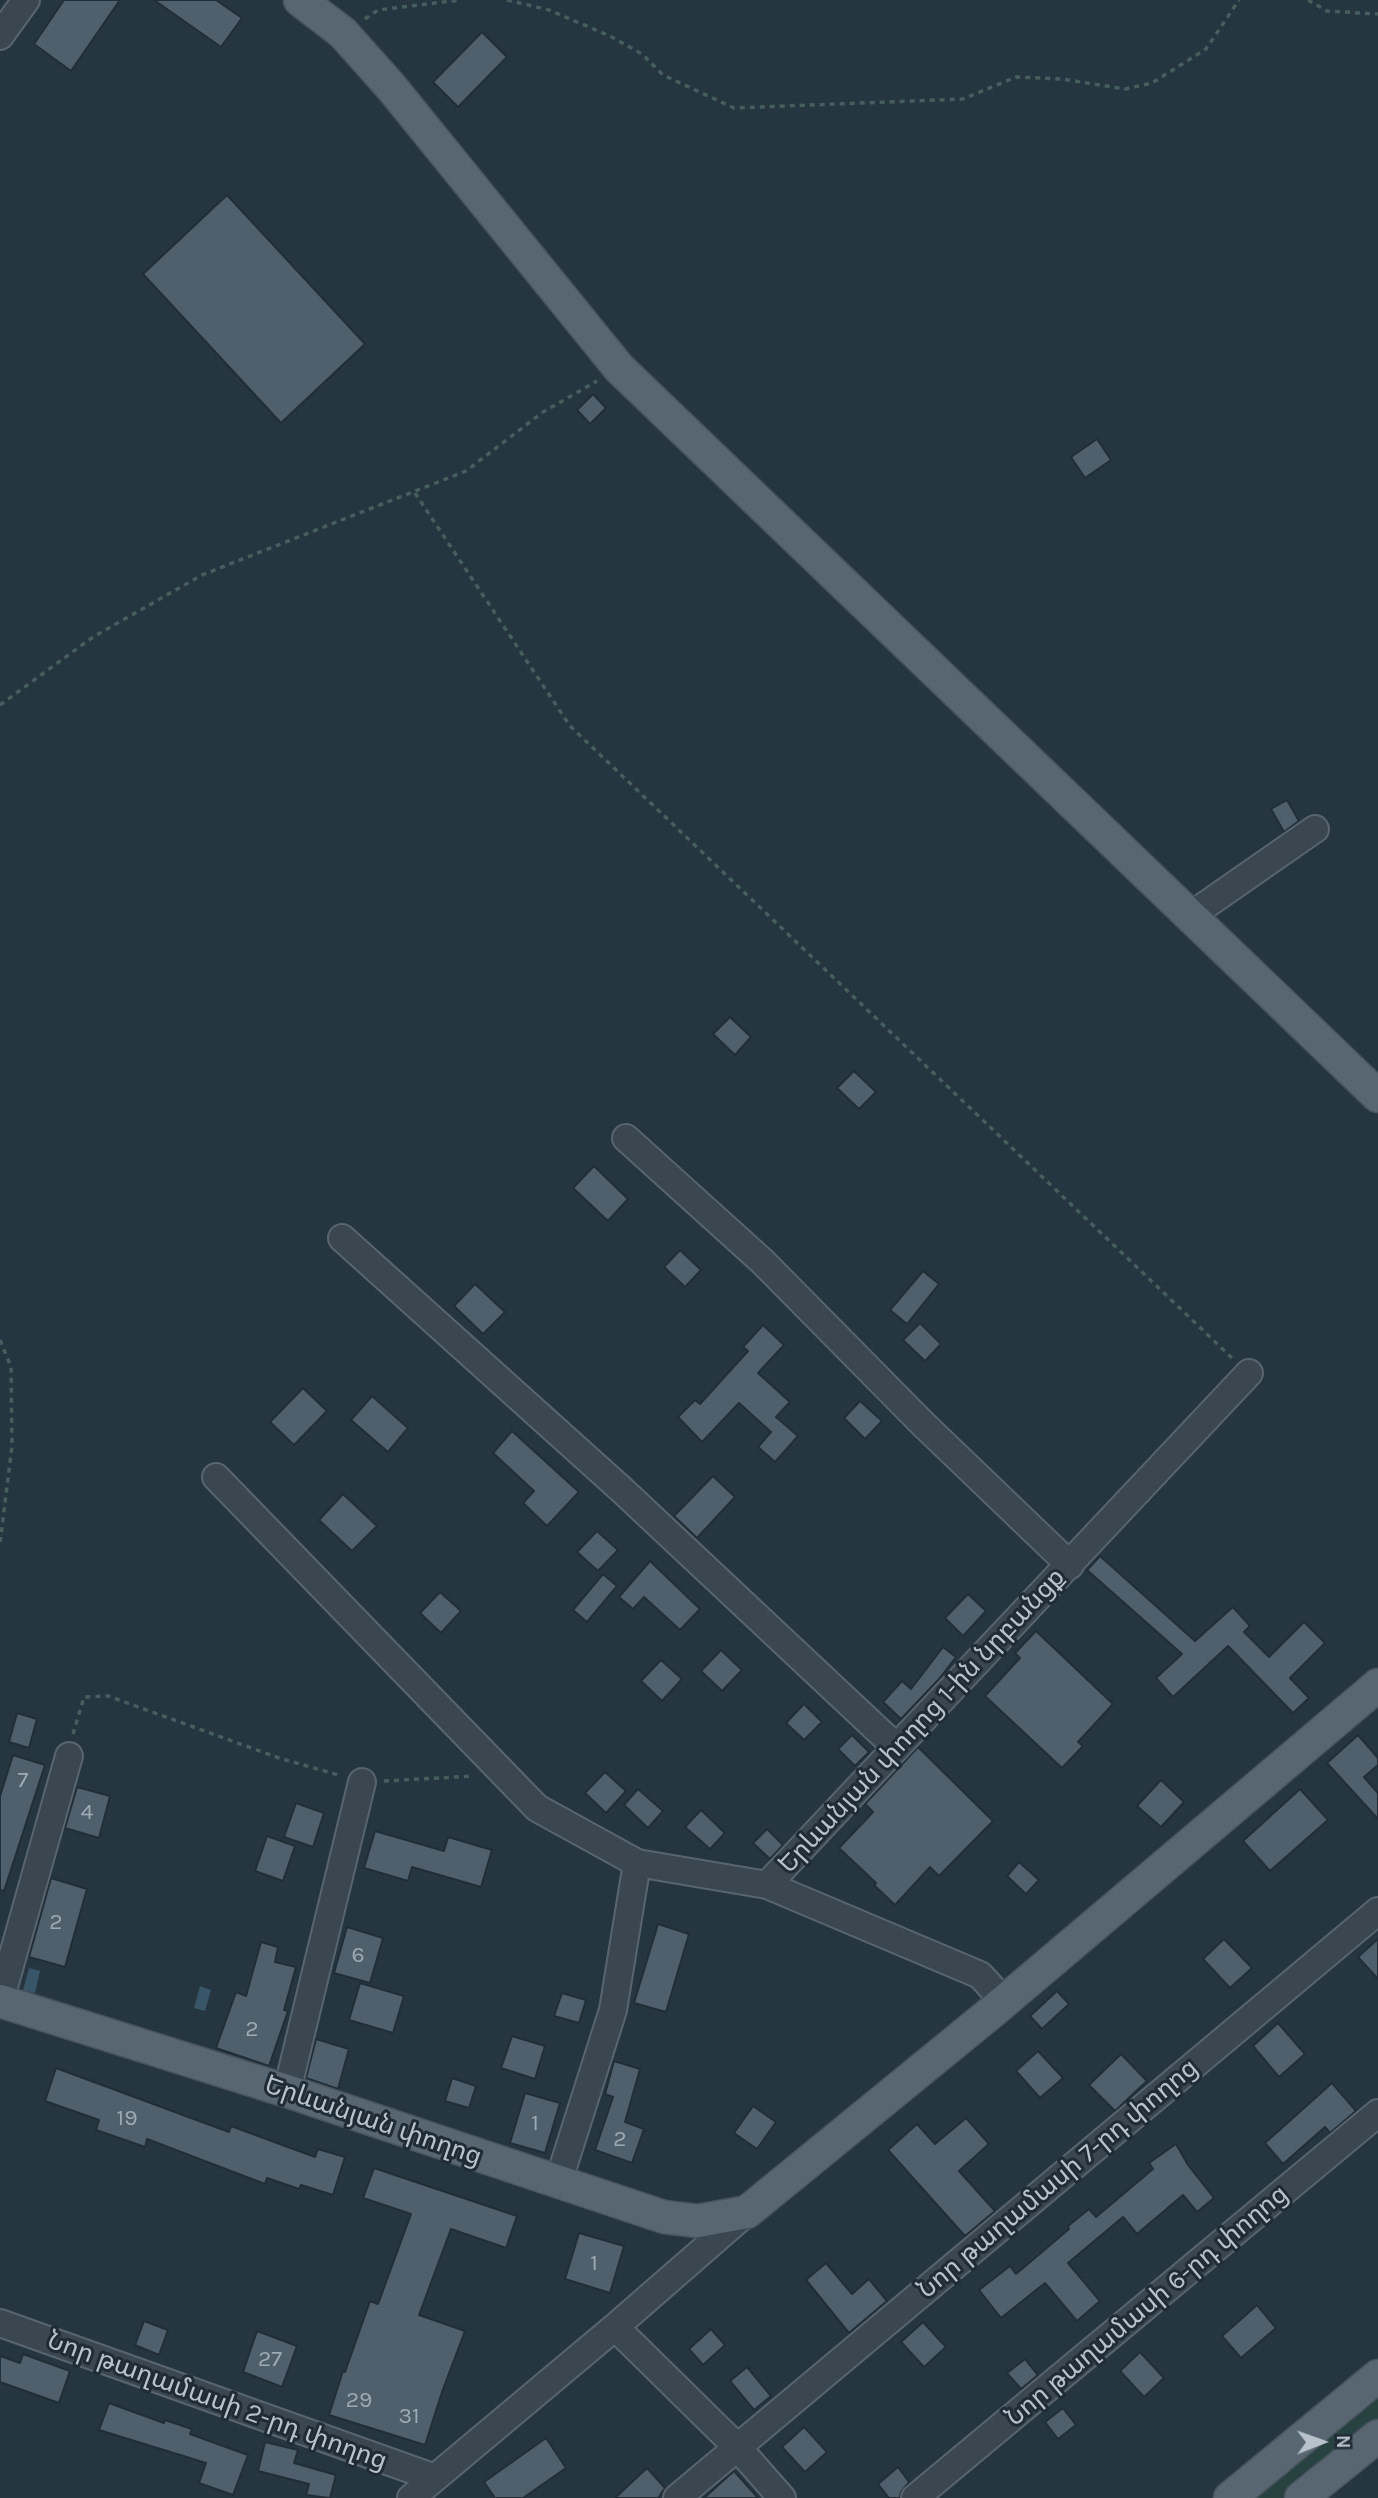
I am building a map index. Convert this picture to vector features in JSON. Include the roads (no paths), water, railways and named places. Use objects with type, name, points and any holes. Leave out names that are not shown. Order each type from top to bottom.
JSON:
[{"type":"main road","points":[[300,0],[343,33],[393,89],[619,368],[1378,1096]]},
{"type":"main road","points":[[747,2212],[1004,2001],[1378,1685]]},
{"type":"main road","name":"Երևանյան փողոց","points":[[0,2001],[288,2091],[664,2217],[698,2221],[747,2212]]},
{"type":"main road","points":[[1230,2498],[1378,2376]]},
{"type":"main road","points":[[1301,2498],[1378,2436]]},
{"type":"street","points":[[0,36],[26,0]]},
{"type":"street","points":[[1190,916],[1315,829]]},
{"type":"street","points":[[626,1138],[762,1261],[923,1424],[1070,1565]]},
{"type":"street","points":[[342,1238],[622,1490],[896,1747]]},
{"type":"street","name":"Երևանյան փողոց 1-ին նրբանցք","points":[[216,1477],[537,1808],[637,1863],[767,1885],[1249,1373]]},
{"type":"street","points":[[0,2001],[69,1756]]},
{"type":"street","points":[[288,2091],[362,1782]]},
{"type":"street","points":[[558,2183],[612,2010],[637,1863]]},
{"type":"street","points":[[767,1885],[980,1975],[1004,2001]]},
{"type":"street","name":"Նոր թաղամասի 7-րդ փողոց","points":[[677,2498],[1378,1911]]},
{"type":"street","name":"Նոր թաղամասի 6-րդ փողոց","points":[[915,2498],[1378,2113]]},
{"type":"street","points":[[411,2498],[747,2212]]},
{"type":"street","name":"Նոր թաղամասի 2-րդ փողոց","points":[[0,2323],[435,2478]]},
{"type":"street","points":[[615,2327],[738,2448],[782,2498]]},
{"type":"water","points":[[29,1968],[40,1971],[35,1993],[23,1990]]},
{"type":"water","points":[[200,1986],[211,1990],[205,2011],[194,2008]]}]
